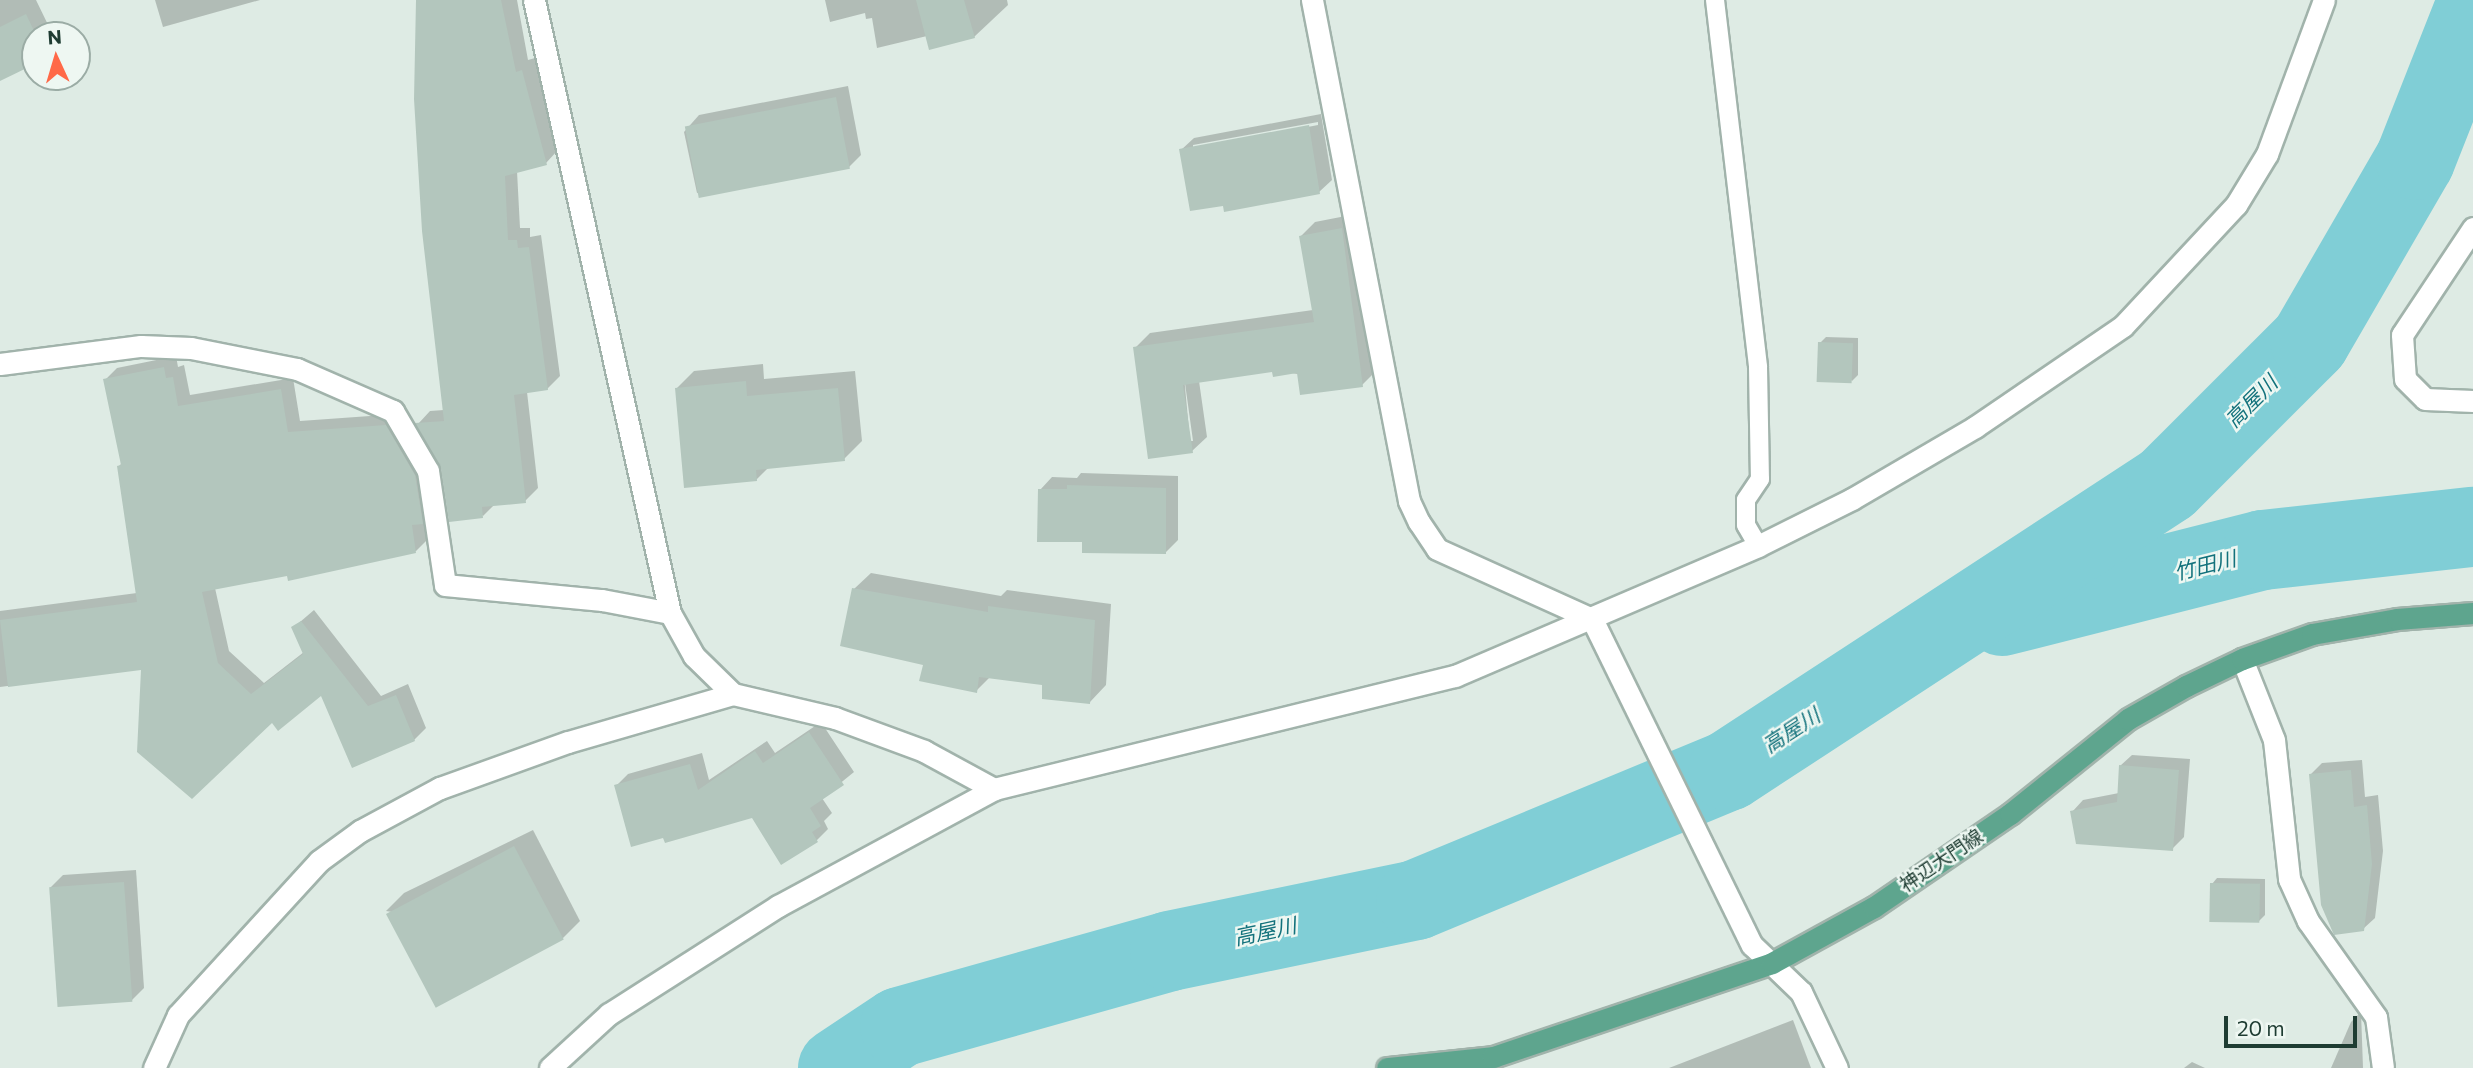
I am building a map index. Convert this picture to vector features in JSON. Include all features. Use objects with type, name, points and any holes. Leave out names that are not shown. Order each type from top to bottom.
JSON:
[{"type":"main road","name":"神辺大門線","points":[[1387,1068],[1493,1057],[1772,963],[1853,920],[2010,814],[2128,719],[2242,659],[2312,634],[2397,619],[2473,613]]},
{"type":"street","points":[[534,0],[670,613],[694,656],[733,694]]},
{"type":"street","points":[[1312,0],[1409,501],[1437,550],[1595,624],[1752,946],[1801,992],[1837,1068]]},
{"type":"street","points":[[550,1068],[609,1014],[778,906],[994,789],[1455,676],[1595,624],[1758,546],[1853,499],[1975,427],[2123,326],[2236,205],[2267,154],[2324,0]]},
{"type":"street","points":[[2473,228],[2402,335],[2405,379],[2425,399],[2473,401]]},
{"type":"street","points":[[0,364],[141,346],[191,348],[297,369],[393,411],[428,471],[444,585],[602,600],[670,613]]},
{"type":"street","points":[[2242,659],[2274,740],[2289,879],[2308,921],[2376,1017],[2383,1068]]},
{"type":"street","points":[[154,1068],[178,1015],[319,861],[360,831],[440,788],[568,742],[733,694],[835,718],[923,751],[994,789]]},
{"type":"lane","points":[[1715,0],[1758,367],[1760,479],[1746,500],[1746,525],[1758,546]]},
{"type":"building","points":[[416,0],[501,0],[516,72],[522,70],[547,165],[505,176],[508,240],[517,240],[518,248],[529,247],[548,390],[514,395],[526,503],[482,507],[483,518],[449,522],[441,469],[415,423],[444,421],[422,231],[414,99]]},
{"type":"building","points":[[916,0],[964,0],[975,38],[929,50]]},
{"type":"building","points":[[26,14],[29,21],[21,21],[21,71],[0,81],[0,27]]},
{"type":"building","points":[[836,97],[850,169],[699,198],[685,126]]},
{"type":"building","points":[[1309,125],[1320,194],[1224,212],[1223,206],[1190,211],[1179,149]]},
{"type":"building","points":[[1342,228],[1363,387],[1300,395],[1297,373],[1273,377],[1272,372],[1183,385],[1193,453],[1148,459],[1133,347],[1314,322],[1299,236]]},
{"type":"building","points":[[1818,342],[1853,343],[1852,383],[1817,382]]},
{"type":"building","points":[[164,367],[166,378],[173,377],[178,406],[281,389],[288,432],[386,425],[415,475],[423,524],[412,525],[416,553],[288,581],[287,576],[202,592],[218,663],[251,694],[303,654],[291,627],[301,621],[368,706],[396,695],[415,741],[352,768],[321,696],[278,731],[272,723],[192,799],[137,752],[141,670],[8,687],[0,620],[137,602],[117,466],[121,465],[103,379]]},
{"type":"building","points":[[746,381],[747,396],[838,388],[845,461],[756,470],[757,481],[684,488],[675,388]]},
{"type":"building","points":[[1067,485],[1166,488],[1166,554],[1082,553],[1082,542],[1037,542],[1038,489],[1067,489]]},
{"type":"building","points":[[852,588],[988,612],[988,606],[1095,620],[1090,704],[1042,699],[1042,685],[979,677],[977,693],[919,681],[923,665],[840,646]]},
{"type":"building","points":[[809,732],[844,785],[810,808],[821,826],[812,832],[818,842],[781,865],[752,818],[665,843],[663,838],[631,847],[614,785],[690,764],[698,790],[755,751],[763,763]]},
{"type":"building","points":[[2119,765],[2179,770],[2173,851],[2076,844],[2070,811],[2117,802]]},
{"type":"building","points":[[2351,770],[2354,807],[2367,805],[2372,864],[2364,931],[2334,935],[2321,905],[2309,774]]},
{"type":"building","points":[[514,846],[564,940],[436,1008],[386,914]]},
{"type":"building","points":[[124,882],[132,1002],[58,1007],[49,887]]},
{"type":"building","points":[[2210,883],[2260,884],[2259,923],[2209,922]]},
{"type":"waterway","name":"高屋川","points":[[838,1068],[900,1027],[1170,951],[1416,900],[1728,771],[2167,484],[2310,341],[2415,160],[2473,13]]},
{"type":"waterway","name":"竹田川","points":[[2002,616],[2263,550],[2473,527]]}]
